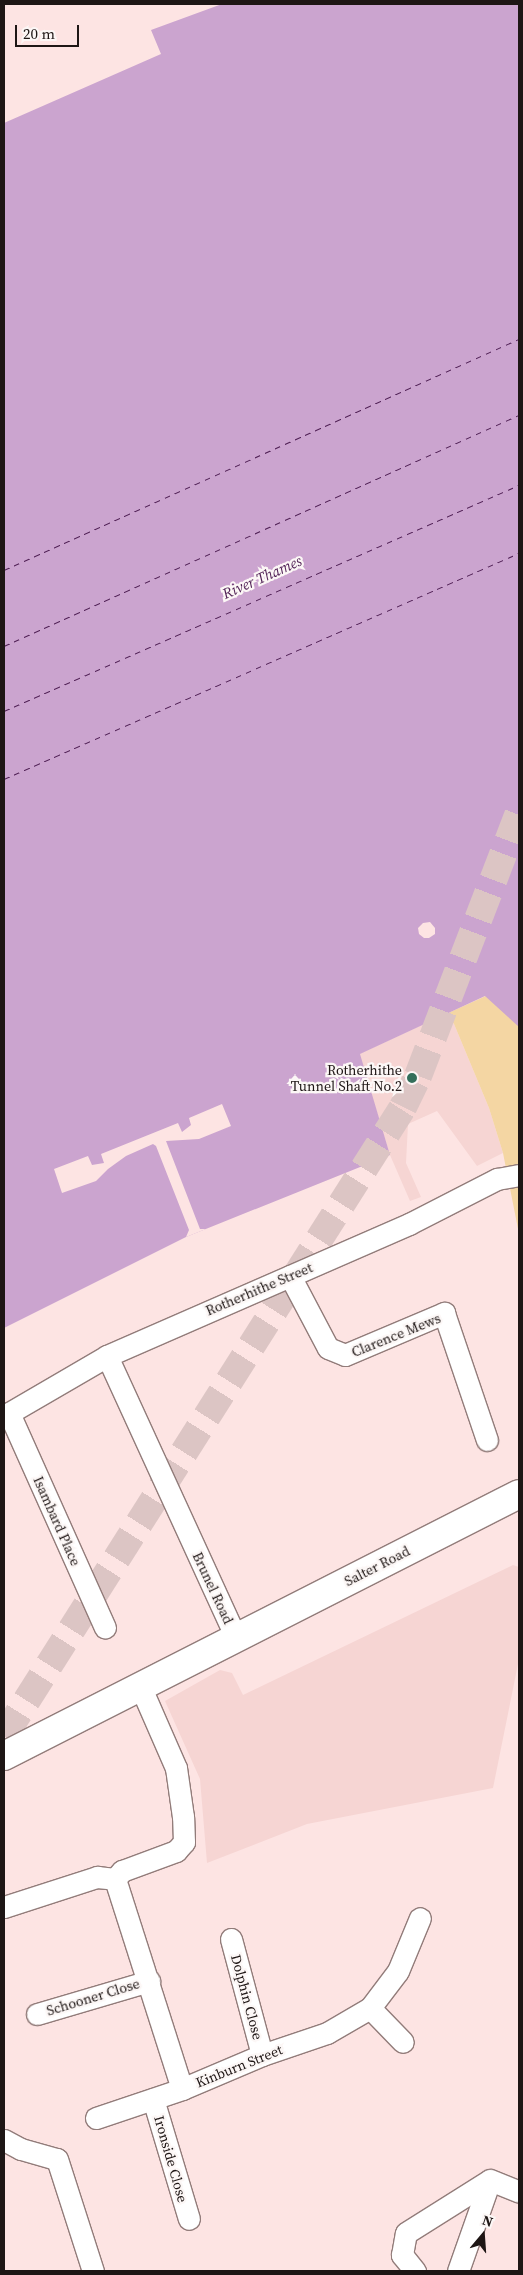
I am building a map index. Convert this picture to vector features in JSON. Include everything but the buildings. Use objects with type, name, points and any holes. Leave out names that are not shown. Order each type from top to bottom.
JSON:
[{"type":"main road","name":"Salter Road","points":[[236,1638],[519,1494]]},
{"type":"main road","name":"Brunel Road","points":[[4,1756],[142,1688],[236,1638]]},
{"type":"street","name":"Rotherhithe Street","points":[[6,1414],[107,1356],[409,1224],[497,1179],[519,1175]]},
{"type":"street","name":"Clarence Mews","points":[[290,1276],[328,1348],[345,1355],[444,1313],[487,1440]]},
{"type":"street","name":"Brunel Road","points":[[107,1356],[236,1638]]},
{"type":"street","name":"Isambard Place","points":[[6,1414],[106,1628]]},
{"type":"street","points":[[4,1907],[96,1877],[115,1879],[122,1871],[176,1851],[184,1842],[185,1835],[176,1768],[142,1688]]},
{"type":"street","name":"Kinburn Street","points":[[115,1879],[182,2088],[262,2055],[327,2033],[370,2008]]},
{"type":"street","points":[[404,2042],[370,2008],[398,1971],[420,1918]]},
{"type":"street","name":"Dolphin Close","points":[[231,1939],[262,2055]]},
{"type":"street","name":"Schooner Close","points":[[37,2014],[149,1981]]},
{"type":"street","points":[[96,2118],[182,2088]]},
{"type":"street","name":"Ironside Close","points":[[153,2099],[189,2219]]},
{"type":"street","points":[[4,2140],[21,2149],[57,2159],[93,2271]]},
{"type":"street","points":[[490,2180],[519,2192]]},
{"type":"street","points":[[415,2271],[402,2255],[406,2233],[490,2180]]},
{"type":"street","points":[[458,2271],[490,2180]]},
{"type":"shaded area","points":[[519,981],[519,1234],[503,1153],[489,1108],[454,1024],[446,1014]]},
{"type":"shaded area","points":[[446,1014],[454,1024],[489,1108],[503,1153],[477,1166],[437,1111],[408,1124],[406,1163],[421,1197],[410,1201],[390,1155],[359,1054]]},
{"type":"shaded area","points":[[513,1565],[519,1567],[519,1659],[493,1788],[307,1824],[207,1863],[200,1779],[165,1701],[220,1670],[232,1673],[243,1695]]},
{"type":"water","name":"River Thames","points":[[222,4],[519,4],[519,1027],[485,996],[360,1054],[390,1155],[186,1237],[4,1328],[4,123],[161,54],[151,30]],"holes":[[[430,922],[435,928],[435,934],[429,938],[424,938],[419,934],[418,928],[423,923]]]},
{"type":"pier","points":[[222,1104],[231,1126],[199,1139],[166,1141],[200,1229],[206,1229],[186,1237],[189,1230],[156,1146],[153,1144],[126,1156],[108,1169],[96,1181],[62,1193],[54,1169],[88,1156],[92,1165],[104,1163],[101,1154],[178,1123],[182,1132],[191,1125],[189,1118]]},
{"type":"ferry route","points":[[4,570],[519,339]]},
{"type":"ferry route","points":[[4,646],[519,415]]},
{"type":"ferry route","points":[[4,711],[519,485]]},
{"type":"ferry route","points":[[4,779],[519,553]]},
{"type":"tunnel","points":[[4,1736],[403,1107],[418,1076],[519,813]]},
{"type":"place","name":"Rotherhithe Tunnel Shaft No.2","points":[[412,1078]]}]
